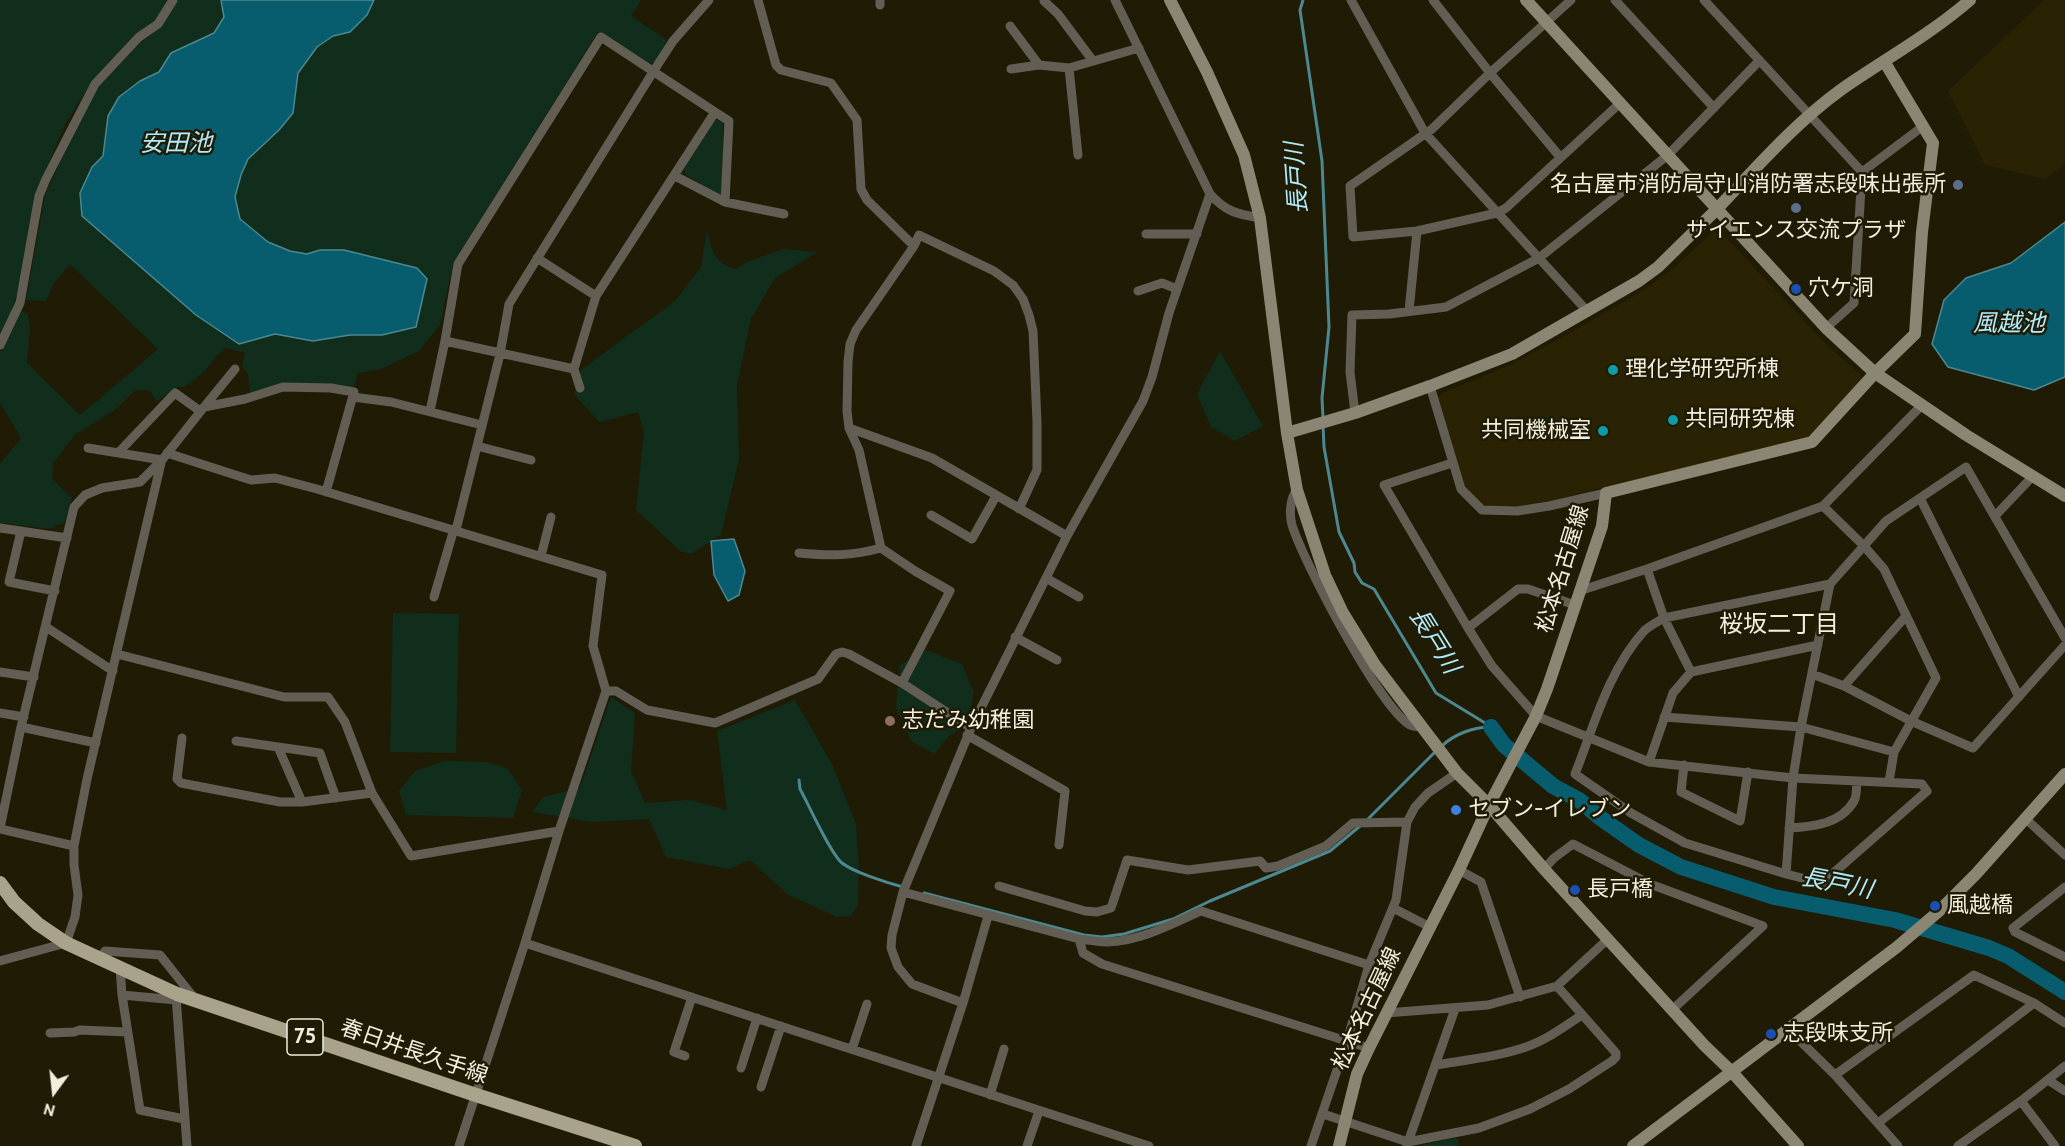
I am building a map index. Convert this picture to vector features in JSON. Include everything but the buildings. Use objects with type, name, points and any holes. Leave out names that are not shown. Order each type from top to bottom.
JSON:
[{"type":"main road","name":"春日井長久手線","points":[[0,883],[14,902],[38,924],[66,943],[176,997],[197,1001],[635,1146]]},
{"type":"street","points":[[0,345],[20,303],[39,196],[46,179],[95,84],[139,37],[158,24],[173,0]]},
{"type":"street","points":[[434,597],[455,530],[477,446],[500,354],[509,304],[673,41],[709,0]]},
{"type":"street","points":[[758,0],[776,65],[781,70],[831,83],[857,120],[861,189],[867,200],[914,246]]},
{"type":"street","points":[[1115,0],[1210,194],[1221,207],[1238,215],[1260,218]]},
{"type":"street","points":[[1170,0],[1207,72],[1244,155],[1260,218],[1287,433],[1297,490],[1325,575],[1343,613],[1375,665],[1457,773],[1489,805],[1544,869],[1798,1146]]},
{"type":"street","points":[[1351,0],[1425,133],[1588,312]]},
{"type":"street","points":[[1433,0],[1560,157]]},
{"type":"street","points":[[1526,0],[1826,328],[1875,374],[1966,435],[2065,496]]},
{"type":"street","points":[[1571,0],[1432,129],[1350,186],[1353,237],[1417,231],[1497,213],[1506,208],[1619,104]]},
{"type":"street","points":[[1615,0],[1714,108]]},
{"type":"street","points":[[1704,0],[1862,172],[1854,303],[1826,328]]},
{"type":"street","points":[[1287,433],[1430,386],[1512,354],[1639,281],[1658,267],[1810,114],[1842,89],[1941,24],[1970,0]]},
{"type":"street","points":[[1044,1],[1058,14],[1093,61]]},
{"type":"street","points":[[1010,26],[1039,65]]},
{"type":"street","points":[[430,411],[458,264],[601,37],[729,121],[725,201]]},
{"type":"street","points":[[1011,69],[1039,65],[1069,68],[1139,48]]},
{"type":"street","points":[[1355,412],[1350,372],[1352,315],[1446,307],[1539,258],[1668,155],[1759,61]]},
{"type":"street","name":"松本名古屋線","points":[[1339,1146],[1357,1074],[1489,805],[1536,717],[1602,526],[1606,493],[1812,442],[1915,334],[1922,232],[1933,143],[1884,61]]},
{"type":"street","points":[[1069,68],[1078,155]]},
{"type":"street","points":[[580,388],[574,369],[596,296],[715,112]]},
{"type":"street","points":[[1862,172],[1922,127]]},
{"type":"street","points":[[675,176],[725,201],[784,214]]},
{"type":"street","points":[[963,1003],[912,984],[897,967],[891,948],[892,935],[904,888],[969,731],[1067,536],[1143,401],[1177,289],[1210,194]]},
{"type":"street","points":[[1409,311],[1417,231]]},
{"type":"street","points":[[1146,234],[1197,234]]},
{"type":"street","points":[[902,683],[950,591],[881,548],[859,450],[849,428],[847,411],[850,344],[856,330],[914,246],[919,235],[994,271],[1013,285],[1026,307],[1033,331],[1037,470],[1019,509]]},
{"type":"street","points":[[537,258],[596,296]]},
{"type":"street","points":[[1138,291],[1162,283],[1177,289]]},
{"type":"street","points":[[445,341],[574,369]]},
{"type":"street","points":[[74,846],[0,829],[21,728],[74,507],[85,495],[102,488],[140,482],[165,457],[235,369]]},
{"type":"street","points":[[1430,386],[1461,489],[1482,510],[1517,511],[1606,493]]},
{"type":"street","points":[[118,453],[176,393],[202,409],[283,387],[331,388],[354,392],[326,492]]},
{"type":"street","points":[[353,397],[391,402],[482,425]]},
{"type":"street","points":[[1579,591],[1823,506],[1922,405]]},
{"type":"street","points":[[849,428],[932,458],[1067,536]]},
{"type":"street","points":[[477,446],[531,460]]},
{"type":"street","points":[[88,448],[165,457],[251,480],[274,478],[602,575],[593,646],[606,691],[459,1146]]},
{"type":"street","points":[[0,961],[66,943],[75,917],[78,895],[74,846],[96,743],[165,457]]},
{"type":"street","points":[[1452,463],[1384,485],[1492,666],[1536,717],[1589,738],[1649,762],[1793,778],[1922,784],[1927,791],[1822,883],[1685,843],[1631,813],[1575,774],[1589,738],[1613,675],[1645,630],[1664,618],[1830,584]]},
{"type":"street","points":[[1786,874],[1793,778],[1830,584],[1886,521],[1921,500],[1966,467],[2065,638]]},
{"type":"street","points":[[1995,516],[2033,476]]},
{"type":"street","points":[[931,515],[972,539],[996,496]]},
{"type":"street","points":[[1921,500],[2019,697]]},
{"type":"street","points":[[1823,506],[1884,569],[1936,678],[1894,752],[1889,782]]},
{"type":"street","points":[[541,556],[551,517]]},
{"type":"street","points":[[0,528],[67,538]]},
{"type":"street","points":[[21,531],[9,582],[55,591]]},
{"type":"street","points":[[798,553],[832,556],[881,548]]},
{"type":"street","points":[[1647,569],[1664,618],[1692,672]]},
{"type":"street","points":[[1046,578],[1079,597]]},
{"type":"street","points":[[1468,628],[1518,590],[1528,589],[1575,605]]},
{"type":"street","points":[[1844,686],[1906,615]]},
{"type":"street","points":[[46,627],[113,671]]},
{"type":"street","points":[[1016,637],[1057,660]]},
{"type":"street","points":[[1649,762],[1673,693],[1692,672],[1818,645]]},
{"type":"street","points":[[1812,674],[1844,686],[1911,721],[1973,748],[2065,645]]},
{"type":"street","points":[[606,691],[616,691],[647,710],[715,723],[818,680],[836,654],[842,652],[849,654],[902,683],[969,731],[1065,791],[1059,845]]},
{"type":"street","points":[[117,654],[284,697],[328,697],[345,722],[372,793],[411,856],[559,831]]},
{"type":"street","points":[[0,672],[34,677]]},
{"type":"street","points":[[0,713],[24,717]]},
{"type":"street","points":[[1664,717],[1801,727],[1894,752]]},
{"type":"street","points":[[21,728],[96,743]]},
{"type":"street","points":[[182,738],[177,779],[182,783],[279,802],[302,802],[372,793]]},
{"type":"street","points":[[236,741],[320,753],[336,798]]},
{"type":"street","points":[[278,747],[302,802]]},
{"type":"street","points":[[1684,765],[1681,792],[1740,821],[1748,772]]},
{"type":"street","points":[[1311,1146],[1347,1041],[1369,964],[1396,900],[1407,822],[1415,807],[1428,794],[1457,773]]},
{"type":"street","points":[[1633,1146],[1897,947],[1935,914],[1976,873],[2065,774]]},
{"type":"street","points":[[1789,828],[1813,827],[1839,817],[1855,800],[1857,782]]},
{"type":"street","points":[[2026,819],[2065,855]]},
{"type":"street","points":[[999,886],[1085,911],[1096,912],[1111,908],[1127,860],[1188,870],[1260,861],[1266,868],[1278,866],[1326,846],[1353,823],[1407,822]]},
{"type":"street","points":[[1544,869],[1573,843],[1650,884],[1763,926],[1673,1009]]},
{"type":"street","points":[[1459,870],[1481,882],[1520,997]]},
{"type":"street","points":[[2065,887],[2013,928],[2016,932],[2065,957]]},
{"type":"street","points":[[904,888],[988,916],[1079,939],[1107,942],[1130,939],[1202,912],[1369,964]]},
{"type":"street","points":[[1393,909],[1430,927]]},
{"type":"street","points":[[916,1146],[963,1003],[988,916]]},
{"type":"street","points":[[1079,939],[1083,953],[1102,964],[1369,1048]]},
{"type":"street","points":[[1386,1013],[1488,1005],[1557,986],[1608,939]]},
{"type":"street","points":[[525,943],[1149,1146]]},
{"type":"street","points":[[100,958],[105,951],[160,955],[197,1001]]},
{"type":"street","points":[[120,968],[127,1032],[140,1110],[184,1119]]},
{"type":"street","points":[[1835,1075],[1974,975],[2034,1003],[2065,1023]]},
{"type":"street","points":[[1323,1114],[1407,1144],[1479,1128],[1530,1109],[1569,1089],[1612,1061],[1616,1053],[1557,986]]},
{"type":"street","points":[[122,995],[176,997],[187,1146]]},
{"type":"street","points":[[685,1056],[674,1052],[692,997]]},
{"type":"street","points":[[1878,1123],[2034,1003]]},
{"type":"street","points":[[852,1049],[867,1004]]},
{"type":"street","points":[[1407,1144],[1455,1009]]},
{"type":"street","points":[[1435,1065],[1483,1058],[1526,1047],[1548,1038],[1581,1015]]},
{"type":"street","points":[[741,1068],[757,1018]]},
{"type":"street","points":[[761,1087],[781,1026]]},
{"type":"street","points":[[50,1033],[80,1030],[127,1032]]},
{"type":"street","points":[[1789,1030],[1835,1075],[1898,1146]]},
{"type":"street","points":[[990,1095],[1004,1049]]},
{"type":"street","points":[[1958,1146],[2065,1066]]},
{"type":"street","points":[[2048,1080],[2065,1091]]},
{"type":"street","points":[[2020,1101],[2051,1145]]},
{"type":"street","points":[[1027,1146],[1039,1111]]},
{"type":"shaded area","points":[[2044,0],[2065,0],[2065,164],[2045,179],[1985,165],[1948,91]]},
{"type":"shaded area","points":[[1713,232],[1723,234],[1825,343],[1861,375],[1862,380],[1807,439],[1543,502],[1518,506],[1484,507],[1464,488],[1437,399],[1440,394],[1506,367],[1629,299],[1676,266]]},
{"type":"green space","points":[[0,0],[168,0],[157,19],[140,31],[91,83],[66,123],[36,192],[23,275],[0,338]]},
{"type":"green space","points":[[178,0],[221,0],[224,17],[214,33],[171,53],[159,72],[140,81],[108,116],[103,157],[92,167],[239,344],[275,334],[313,341],[350,335],[382,335],[416,327],[420,308],[417,268],[320,250],[307,254],[290,251],[268,242],[240,219],[235,197],[248,159],[293,113],[298,73],[317,47],[333,36],[350,32],[367,15],[374,0],[641,0],[631,16],[667,40],[655,62],[649,63],[598,32],[453,263],[440,325],[419,351],[381,369],[358,373],[353,388],[284,384],[256,394],[250,392],[248,374],[242,367],[245,353],[226,348],[217,355],[205,371],[185,387],[178,387],[157,401],[150,391],[135,390],[116,409],[75,435],[53,463],[52,479],[72,498],[64,524],[51,529],[0,523],[0,464],[21,438],[0,403],[0,352],[21,311],[28,314],[30,328],[27,363],[80,415],[158,349],[70,264],[54,283],[46,301],[26,300],[45,195],[76,128],[98,87],[135,47],[161,26]]},
{"type":"green space","points":[[715,120],[723,122],[723,196],[686,175],[684,169]]},
{"type":"green space","points":[[707,229],[715,255],[722,263],[736,269],[747,262],[784,249],[818,252],[775,278],[751,319],[737,385],[739,459],[721,535],[691,554],[680,551],[636,510],[644,432],[638,412],[599,422],[574,394],[581,370],[675,301],[701,267]]},
{"type":"green space","points":[[1220,351],[1263,426],[1235,441],[1211,427],[1197,394]]},
{"type":"green space","points":[[1549,415],[1553,430],[1520,437],[1517,422]]},
{"type":"green space","points":[[393,613],[459,614],[456,753],[390,752]]},
{"type":"green space","points":[[926,650],[962,664],[974,692],[967,725],[949,736],[934,754],[911,741],[896,707],[900,665]]},
{"type":"green space","points":[[611,697],[635,713],[631,771],[645,803],[690,800],[727,810],[717,731],[795,700],[832,764],[856,824],[859,866],[858,905],[851,916],[837,917],[787,894],[750,860],[729,869],[666,857],[649,819],[593,822],[532,812],[543,797],[580,788]]},
{"type":"green space","points":[[444,761],[488,762],[508,769],[522,790],[513,818],[406,815],[399,791],[415,771]]},
{"type":"green space","points":[[1458,1139],[1459,1146],[1417,1146]]},
{"type":"water","name":"安田池","points":[[221,0],[374,0],[367,15],[350,32],[333,36],[317,47],[298,73],[293,113],[279,130],[248,159],[235,197],[240,219],[268,242],[290,251],[307,254],[320,250],[344,250],[417,268],[427,279],[416,327],[382,335],[350,335],[313,341],[275,334],[239,344],[196,315],[82,216],[80,193],[92,167],[103,156],[108,116],[119,97],[140,81],[159,72],[171,53],[214,33],[224,17]]},
{"type":"water","name":"風越池","points":[[2065,222],[2065,377],[2034,390],[1948,367],[1932,344],[1944,300],[1966,278],[2011,263]]},
{"type":"water","points":[[734,539],[745,571],[739,595],[728,601],[714,575],[711,541]]},
{"type":"waterway","name":"長戸川","points":[[1303,0],[1300,10],[1322,161],[1329,327],[1322,398],[1323,418]]},
{"type":"waterway","name":"長戸川","points":[[1323,425],[1324,447],[1339,532],[1354,563],[1355,572],[1362,583],[1374,589],[1436,693],[1490,726]]},
{"type":"waterway","points":[[1442,746],[1465,732],[1491,727]]},
{"type":"waterway","name":"長戸川","points":[[1491,727],[1504,745],[1553,786],[1579,800],[1639,845],[1681,867],[1774,897],[1895,920],[1989,948],[2008,956],[2065,992]]},
{"type":"waterway","points":[[1367,820],[1437,750]]},
{"type":"waterway","points":[[799,780],[800,789],[837,858],[862,873],[903,887]]},
{"type":"waterway","points":[[924,893],[1084,935],[1102,937],[1124,934],[1173,919],[1210,901],[1330,851],[1360,826]]},
{"type":"place","name":"名古屋市消防局守山消防署志段味出張所","points":[[1958,185]]},
{"type":"place","name":"サイエンス交流プラザ","points":[[1796,208]]},
{"type":"place","name":"穴ケ洞","points":[[1796,289]]},
{"type":"place","name":"理化学研究所棟","points":[[1613,370]]},
{"type":"place","name":"共同研究棟","points":[[1673,420]]},
{"type":"place","name":"共同機械室","points":[[1603,431]]},
{"type":"place","name":"志だみ幼稚園","points":[[890,721]]},
{"type":"place","name":"セブン-イレブン","points":[[1456,810]]},
{"type":"place","name":"長戸橋","points":[[1575,890]]},
{"type":"place","name":"風越橋","points":[[1935,906]]},
{"type":"place","name":"志段味支所","points":[[1771,1034]]},
{"type":"district","name":"桜坂二丁目","points":[[1779,625]]}]
